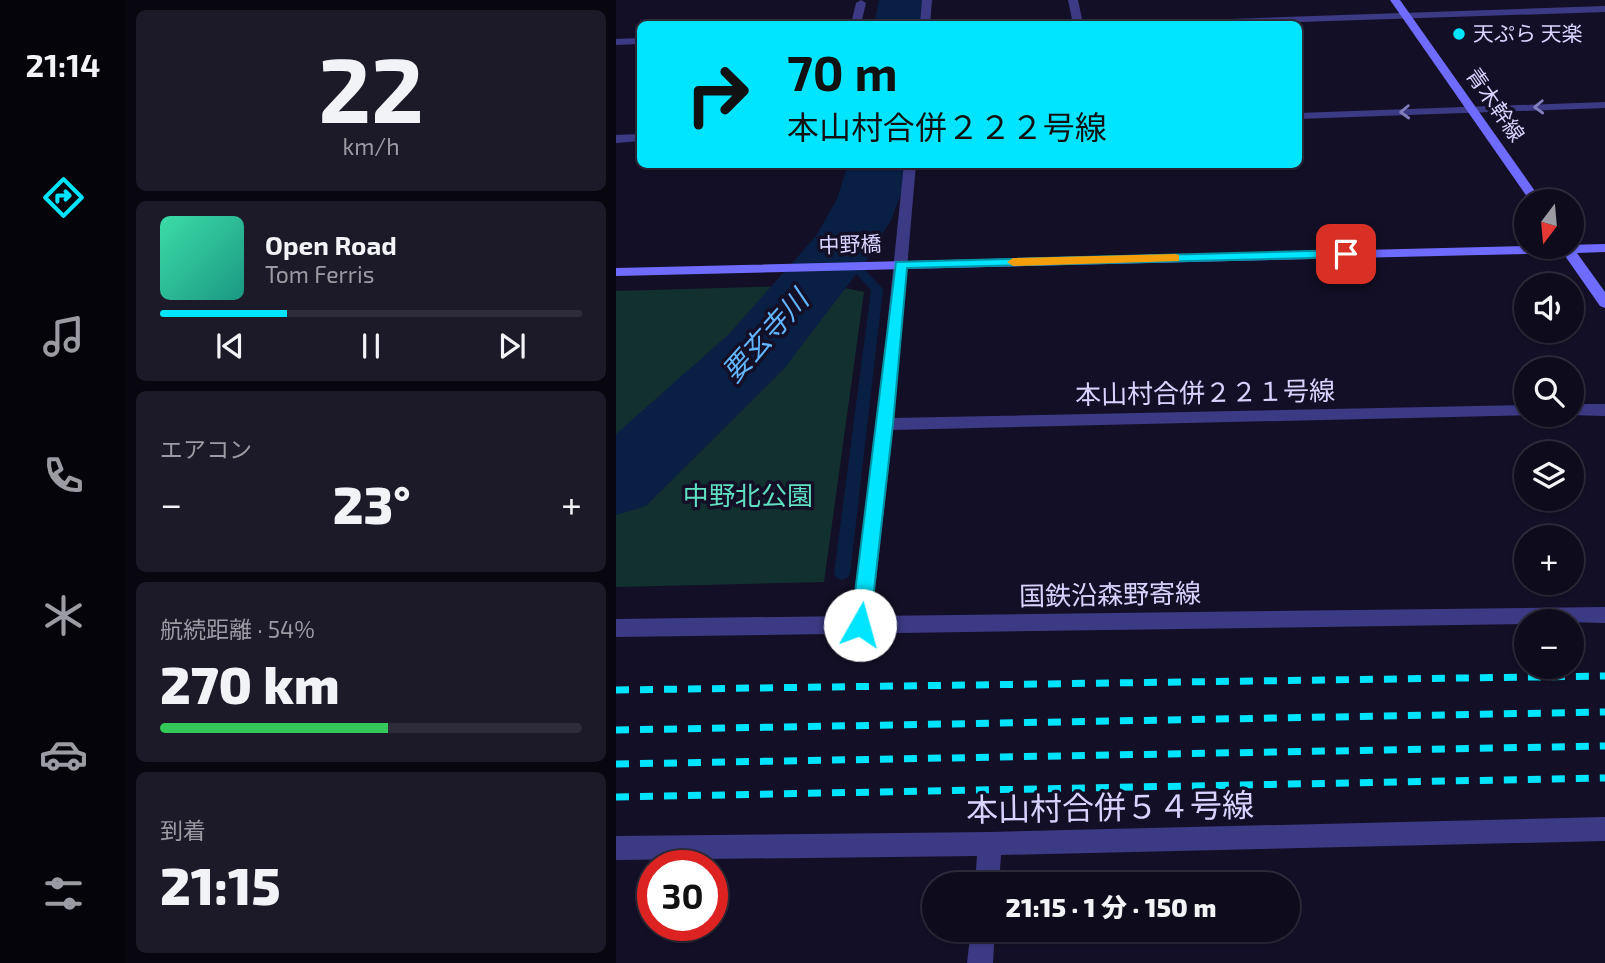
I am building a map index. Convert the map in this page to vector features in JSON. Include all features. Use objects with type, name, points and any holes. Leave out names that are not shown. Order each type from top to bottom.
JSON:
[{"type":"street","points":[[925,21],[927,0]]},
{"type":"street","points":[[1073,0],[1077,21]]},
{"type":"street","name":"青木幹線","points":[[1395,0],[1527,189]]},
{"type":"street","points":[[857,21],[860,3]]},
{"type":"street","points":[[1260,21],[1605,9]]},
{"type":"street","points":[[616,42],[637,41]]},
{"type":"street","points":[[1302,116],[1605,105]]},
{"type":"street","points":[[616,139],[637,138]]},
{"type":"street","points":[[860,625],[886,424],[910,168]]},
{"type":"street","name":"中野橋","points":[[1584,248],[1605,248]]},
{"type":"street","name":"中野橋","points":[[616,272],[1514,249]]},
{"type":"street","points":[[1575,259],[1605,303]]},
{"type":"street","points":[[1584,410],[1605,410]]},
{"type":"street","name":"本山村合併２２１号線","points":[[886,424],[1514,411]]},
{"type":"street","name":"国鉄沿森野寄線","points":[[616,628],[1605,615]]},
{"type":"street","name":"本山村合併５４号線","points":[[616,848],[990,844],[1605,829]]},
{"type":"street","points":[[988,872],[990,844]]},
{"type":"street","points":[[980,963],[982,942]]},
{"type":"green space","name":"中野北公園","points":[[830,285],[864,292],[824,582],[616,587],[616,506],[745,378]]},
{"type":"green space","name":"中野北公園","points":[[794,286],[741,351],[616,462],[616,291]]},
{"type":"waterway","name":"要玄寺川","points":[[898,21],[902,0]]},
{"type":"waterway","name":"要玄寺川","points":[[616,483],[756,352],[853,231],[873,187],[877,168]]},
{"type":"waterway","points":[[840,250],[877,289],[842,574]]},
{"type":"railway","points":[[616,690],[1605,676]]},
{"type":"railway","points":[[616,730],[1605,712]]},
{"type":"railway","points":[[616,764],[1605,746]]},
{"type":"railway","points":[[616,797],[1605,778]]},
{"type":"slow traffic","points":[[1013,262],[1175,258]]},
{"type":"place","name":"天ぷら 天楽","points":[[1459,34]]},
{"type":"route","points":[[860,625],[886,424],[901,264],[1346,254]]}]
